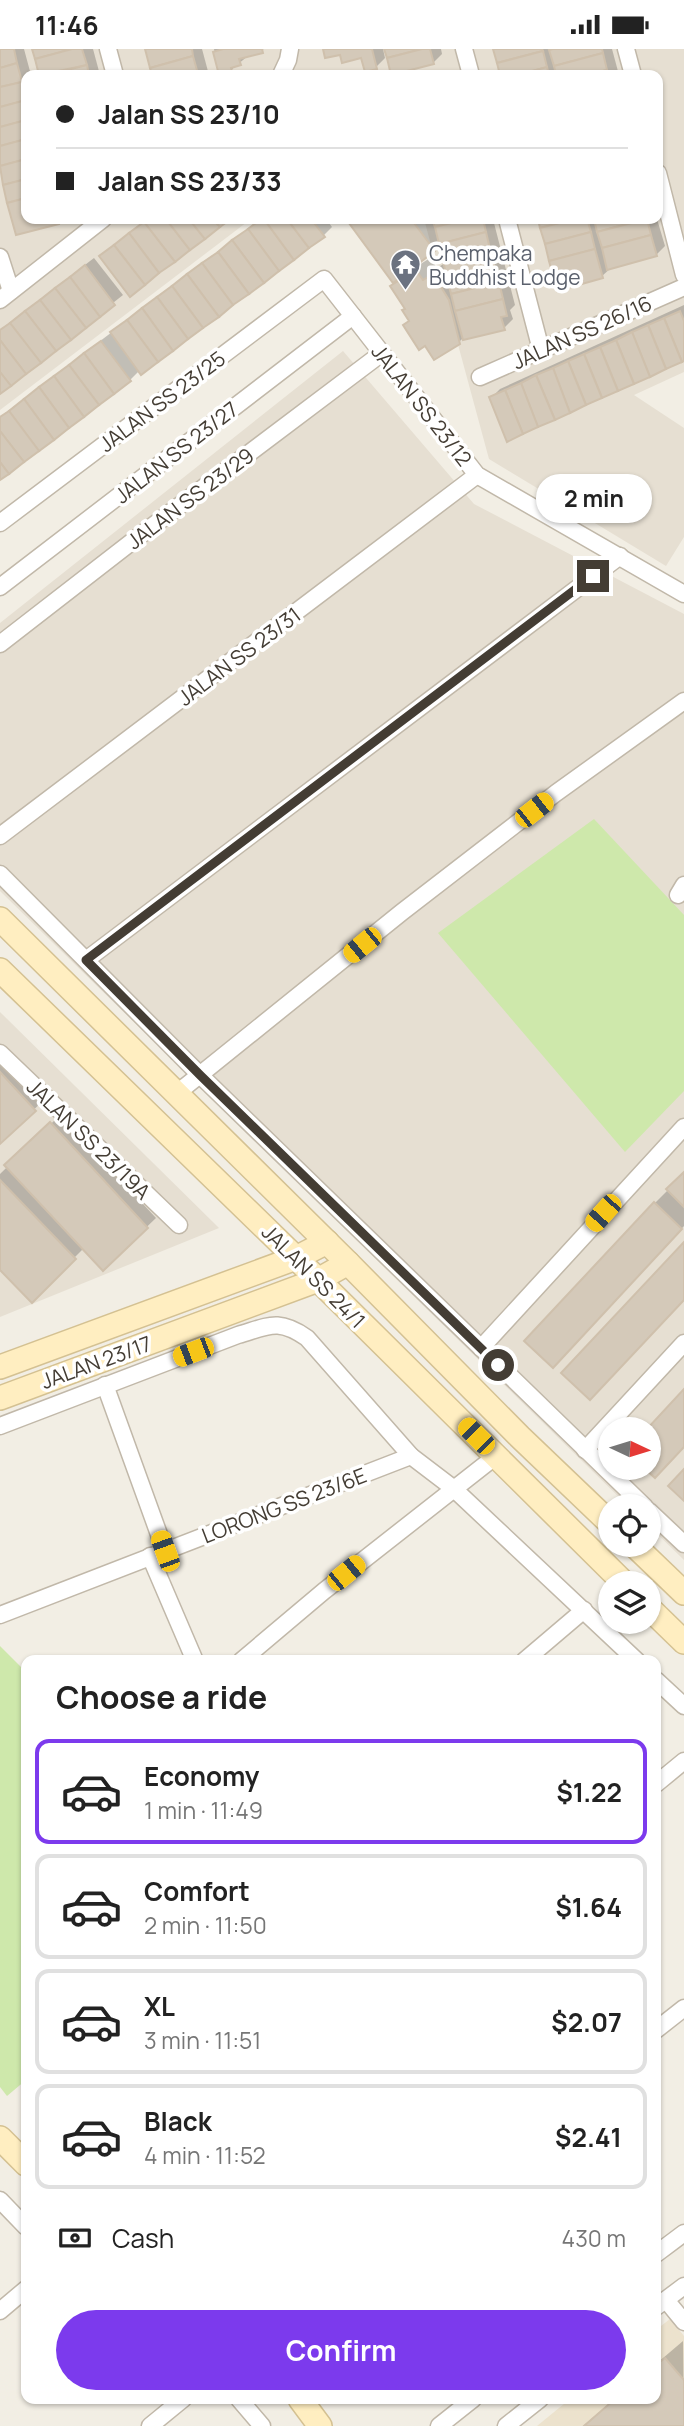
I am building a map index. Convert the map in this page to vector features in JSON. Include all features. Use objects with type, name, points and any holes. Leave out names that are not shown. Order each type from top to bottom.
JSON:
[{"type":"main road","name":"JALAN SS 24/1","points":[[0,919],[598,1512]]},
{"type":"main road","name":"JALAN SS 24/1","points":[[0,970],[612,1571]]},
{"type":"main road","name":"JALAN 23/17","points":[[0,1367],[296,1258],[327,1242]]},
{"type":"main road","name":"JALAN 23/17","points":[[0,1398],[318,1280],[348,1263]]},
{"type":"main road","points":[[646,1557],[684,1593]]},
{"type":"main road","points":[[661,1620],[684,1643]]},
{"type":"main road","points":[[0,2138],[21,2159]]},
{"type":"main road","points":[[304,2404],[320,2426]]},
{"type":"street","points":[[108,49],[114,70]]},
{"type":"street","points":[[464,49],[470,70]]},
{"type":"street","points":[[626,49],[632,70]]},
{"type":"street","points":[[663,193],[684,275]]},
{"type":"street","points":[[0,257],[6,296],[97,224]]},
{"type":"street","points":[[509,224],[541,350]]},
{"type":"street","name":"JALAN SS 23/12","points":[[324,279],[477,475],[684,594]]},
{"type":"street","name":"JALAN SS 23/25","points":[[0,523],[324,279]]},
{"type":"street","name":"JALAN SS 26/16","points":[[480,377],[684,287]]},
{"type":"street","name":"JALAN SS 23/27","points":[[0,587],[353,316]]},
{"type":"street","name":"JALAN SS 23/29","points":[[0,644],[382,353]]},
{"type":"street","name":"JALAN SS 23/31","points":[[0,837],[477,475]]},
{"type":"street","points":[[86,960],[620,556]]},
{"type":"street","points":[[177,1094],[479,852],[684,701]]},
{"type":"street","points":[[0,874],[201,1076],[631,1494]]},
{"type":"street","name":"JALAN SS 23/19A","points":[[0,1053],[179,1224]]},
{"type":"street","points":[[481,1348],[684,1127]]},
{"type":"street","points":[[0,1426],[238,1335],[278,1324],[293,1328],[307,1338],[411,1456],[453,1488],[630,1655]]},
{"type":"street","points":[[585,1450],[684,1343]]},
{"type":"street","points":[[104,1385],[193,1655]]},
{"type":"street","name":"LORONG SS 23/6E","points":[[0,1615],[411,1456]]},
{"type":"street","points":[[248,1655],[324,1591],[496,1456]]},
{"type":"street","points":[[661,1522],[684,1544]]},
{"type":"street","points":[[531,1655],[584,1610]]},
{"type":"street","points":[[661,1685],[684,1706]]},
{"type":"street","points":[[661,1780],[684,1761]]},
{"type":"street","points":[[661,2026],[684,2008]]},
{"type":"street","points":[[0,2200],[21,2222]]},
{"type":"street","points":[[661,2251],[684,2233]]},
{"type":"street","points":[[684,2286],[661,2304],[684,2322]]},
{"type":"street","points":[[0,2311],[21,2293]]},
{"type":"street","points":[[150,2426],[177,2404]]},
{"type":"street","points":[[243,2404],[262,2426]]},
{"type":"street","points":[[439,2426],[467,2404]]},
{"type":"street","points":[[506,2426],[534,2404]]},
{"type":"shaded area","points":[[0,49],[684,49],[684,372],[634,395],[684,428],[684,537],[666,566],[489,459],[425,224],[663,224],[663,70],[21,70],[21,224],[244,224],[0,410]]},
{"type":"shaded area","points":[[343,351],[474,504],[684,614],[684,1560],[661,1538],[661,1494],[616,1494],[602,1481],[662,1481],[662,1417],[598,1417],[598,1477],[0,891],[0,623]]},
{"type":"shaded area","points":[[0,1012],[219,1228],[0,1317]]},
{"type":"shaded area","points":[[670,2319],[684,2336],[684,2426],[537,2426],[564,2404],[661,2404],[661,2326]]},
{"type":"green space","points":[[594,819],[684,915],[684,1091],[625,1152],[438,933]]},
{"type":"green space","points":[[0,1646],[21,1667],[21,2084],[7,2096],[0,2087]]},
{"type":"building","points":[[0,49],[14,49],[17,63],[0,68]]},
{"type":"building","points":[[32,49],[72,49],[35,59]]},
{"type":"building","points":[[82,49],[87,65],[63,70],[38,70],[35,59]]},
{"type":"building","points":[[145,49],[192,49],[193,56],[150,68]]},
{"type":"building","points":[[223,49],[262,49],[263,53],[239,59],[241,65],[232,70],[218,70],[213,52]]},
{"type":"building","points":[[323,49],[372,49],[377,69],[364,70],[361,58],[342,63],[340,55],[325,58]]},
{"type":"building","points":[[384,49],[422,49],[387,58]]},
{"type":"building","points":[[430,49],[434,64],[411,70],[390,70],[387,58]]},
{"type":"building","points":[[493,49],[542,49],[543,51],[497,63]]},
{"type":"building","points":[[602,49],[603,53],[554,66],[549,50]]},
{"type":"building","points":[[543,51],[547,67],[536,70],[499,70],[497,63]]},
{"type":"building","points":[[603,53],[607,70],[555,70],[554,66]]},
{"type":"building","points":[[193,56],[197,70],[151,70]]},
{"type":"building","points":[[17,63],[21,82],[0,87],[0,68]]},
{"type":"building","points":[[87,65],[88,70],[67,70]]},
{"type":"building","points":[[21,82],[21,101],[0,107],[0,87]]},
{"type":"building","points":[[21,101],[21,121],[0,127],[0,107]]},
{"type":"building","points":[[21,121],[21,140],[0,146],[0,127]]},
{"type":"building","points":[[21,140],[21,160],[0,166],[0,146]]},
{"type":"building","points":[[21,160],[21,180],[3,185],[0,166]]},
{"type":"building","points":[[21,180],[21,199],[7,203],[3,185]]},
{"type":"building","points":[[21,199],[21,224],[59,224],[16,235],[7,203]]},
{"type":"building","points":[[146,224],[170,224],[190,250],[175,262]]},
{"type":"building","points":[[146,224],[175,262],[159,273],[129,233]]},
{"type":"building","points":[[170,224],[193,224],[205,239],[190,250]]},
{"type":"building","points":[[193,224],[217,224],[220,227],[205,239]]},
{"type":"building","points":[[254,224],[268,224],[294,260],[279,271],[248,229]]},
{"type":"building","points":[[268,224],[291,224],[309,248],[294,260]]},
{"type":"building","points":[[291,224],[315,224],[325,237],[309,248]]},
{"type":"building","points":[[350,224],[415,224],[435,251],[393,283]]},
{"type":"building","points":[[447,224],[484,224],[486,232],[439,244],[435,227]]},
{"type":"building","points":[[539,224],[556,224],[540,228]]},
{"type":"building","points":[[556,224],[589,224],[591,232],[545,244],[540,228]]},
{"type":"building","points":[[595,224],[627,224],[597,232]]},
{"type":"building","points":[[628,224],[648,224],[651,235],[602,248],[597,232]]},
{"type":"building","points":[[248,229],[279,271],[264,283],[232,240]]},
{"type":"building","points":[[486,232],[490,249],[443,261],[439,244]]},
{"type":"building","points":[[591,232],[595,249],[549,261],[545,244]]},
{"type":"building","points":[[129,233],[159,273],[145,285],[114,245]]},
{"type":"building","points":[[651,235],[657,256],[607,270],[602,248]]},
{"type":"building","points":[[232,240],[264,283],[249,294],[218,252]]},
{"type":"building","points":[[114,245],[145,285],[130,297],[99,256]]},
{"type":"building","points":[[490,249],[494,265],[447,278],[443,261]]},
{"type":"building","points":[[595,249],[603,278],[557,291],[549,261]]},
{"type":"building","points":[[218,252],[249,294],[233,305],[202,263]]},
{"type":"building","points":[[202,263],[233,305],[219,317],[187,274]]},
{"type":"building","points":[[85,265],[115,305],[100,317],[70,277]]},
{"type":"building","points":[[494,265],[499,282],[451,294],[447,278]]},
{"type":"building","points":[[416,270],[423,280],[433,274],[449,300],[460,344],[434,360],[425,346],[419,350],[403,325],[409,321],[402,310],[405,309],[390,286]]},
{"type":"building","points":[[187,274],[219,317],[203,328],[172,286]]},
{"type":"building","points":[[70,277],[100,317],[86,328],[55,288]]},
{"type":"building","points":[[499,282],[503,299],[455,311],[451,294]]},
{"type":"building","points":[[172,286],[203,328],[188,339],[157,297]]},
{"type":"building","points":[[55,288],[86,328],[71,340],[40,300]]},
{"type":"building","points":[[157,297],[188,339],[173,351],[142,308]]},
{"type":"building","points":[[503,299],[507,316],[501,317],[505,330],[463,340],[455,311]]},
{"type":"building","points":[[40,300],[71,340],[56,351],[25,311]]},
{"type":"building","points":[[142,308],[173,351],[158,362],[127,320]]},
{"type":"building","points":[[25,311],[56,351],[41,363],[10,323]]},
{"type":"building","points":[[680,311],[684,321],[682,362],[664,318]]},
{"type":"building","points":[[664,318],[682,362],[666,369],[648,325]]},
{"type":"building","points":[[127,320],[158,362],[141,375],[110,332]]},
{"type":"building","points":[[10,323],[41,363],[26,374],[0,340],[0,330]]},
{"type":"building","points":[[648,325],[666,369],[650,377],[632,332]]},
{"type":"building","points":[[632,332],[650,377],[634,384],[616,340]]},
{"type":"building","points":[[0,340],[26,374],[11,386],[0,372]]},
{"type":"building","points":[[616,340],[634,384],[618,391],[600,347]]},
{"type":"building","points":[[101,341],[131,381],[114,394],[84,353]]},
{"type":"building","points":[[600,347],[618,391],[602,398],[584,354]]},
{"type":"building","points":[[84,353],[114,394],[99,405],[69,365]]},
{"type":"building","points":[[584,354],[602,398],[586,405],[568,361]]},
{"type":"building","points":[[568,361],[586,405],[570,413],[553,368]]},
{"type":"building","points":[[69,365],[99,405],[84,417],[54,376]]},
{"type":"building","points":[[553,368],[570,413],[555,420],[536,375]]},
{"type":"building","points":[[0,372],[11,386],[0,394]]},
{"type":"building","points":[[536,375],[555,420],[538,427],[521,383]]},
{"type":"building","points":[[54,376],[84,417],[69,428],[39,387]]},
{"type":"building","points":[[521,383],[538,427],[523,434],[505,390]]},
{"type":"building","points":[[39,387],[69,428],[54,440],[24,399]]},
{"type":"building","points":[[505,390],[523,434],[507,442],[489,397]]},
{"type":"building","points":[[24,399],[54,440],[39,451],[9,411]]},
{"type":"building","points":[[9,411],[39,451],[24,462],[0,431],[0,417]]},
{"type":"building","points":[[0,431],[24,462],[9,474],[0,462]]},
{"type":"building","points":[[0,462],[9,474],[0,480]]},
{"type":"building","points":[[0,1072],[36,1111],[0,1144]]},
{"type":"building","points":[[50,1122],[148,1228],[103,1271],[4,1165]]},
{"type":"building","points":[[684,1172],[684,1207],[666,1189]]},
{"type":"building","points":[[0,1180],[76,1259],[32,1303],[0,1270]]},
{"type":"building","points":[[654,1202],[682,1229],[553,1368],[524,1341]]},
{"type":"building","points":[[684,1242],[684,1300],[590,1400],[561,1373]]},
{"type":"building","points":[[684,1389],[684,1447],[662,1471],[662,1417],[658,1417]]},
{"type":"building","points":[[684,1469],[684,1501],[668,1486]]},
{"type":"building","points":[[665,2358],[684,2380],[684,2426],[584,2426],[609,2404],[661,2404],[661,2361]]},
{"type":"place","name":"Chempaka Buddhist Lodge","points":[[406,292]]},
{"type":"route","points":[[498,1365],[201,1076],[86,960],[593,576]]}]
